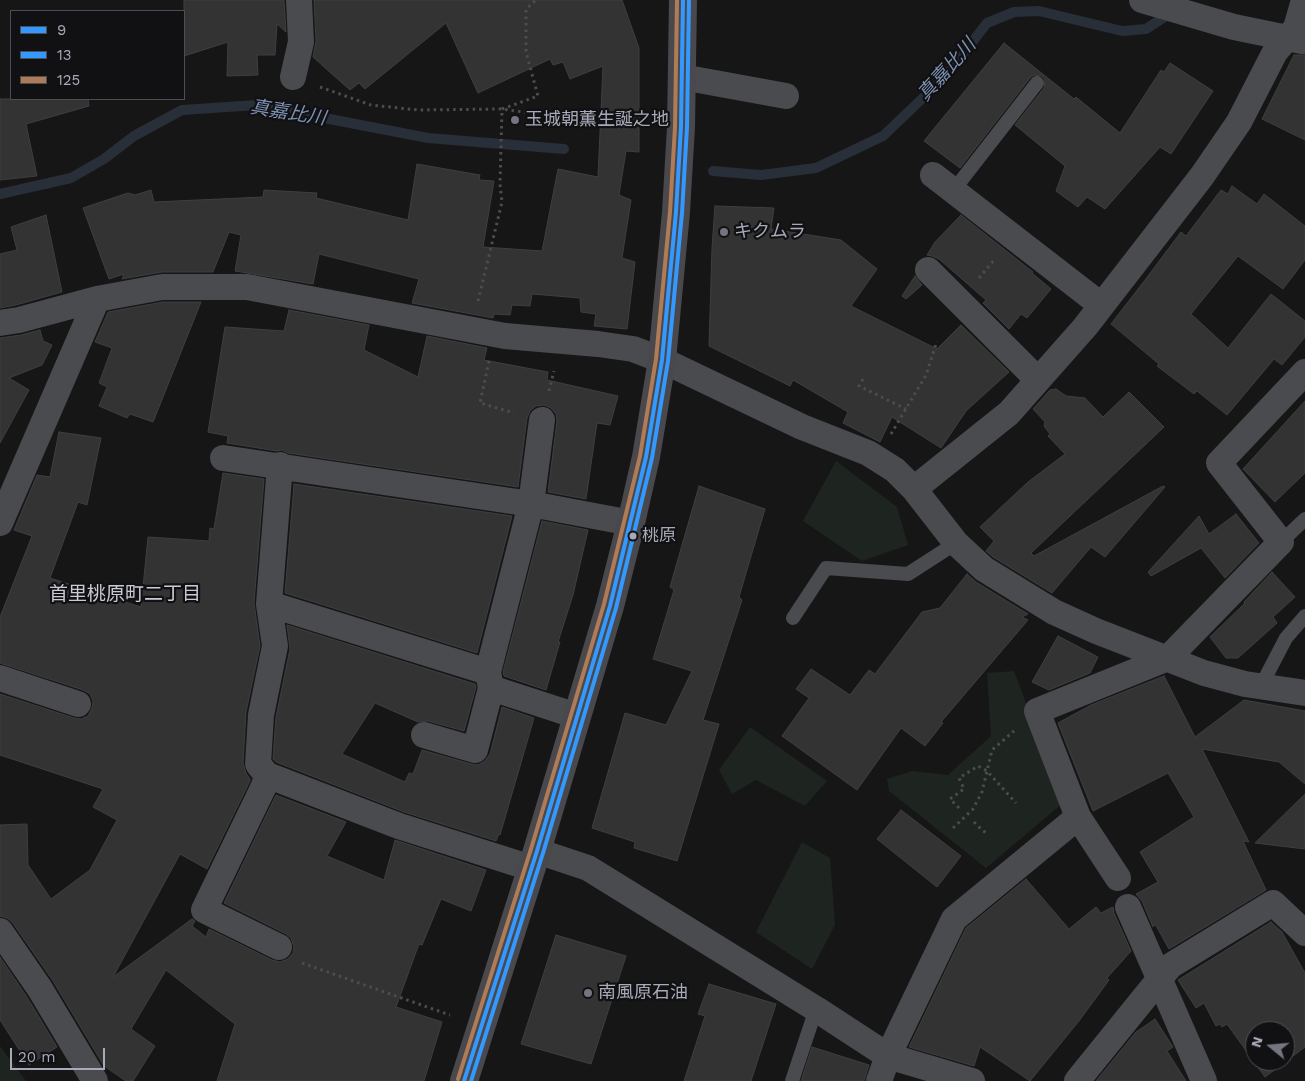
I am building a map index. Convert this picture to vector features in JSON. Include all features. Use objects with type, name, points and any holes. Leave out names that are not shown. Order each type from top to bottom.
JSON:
[{"type":"main road","points":[[464,1081],[534,860],[610,606],[632,523],[653,418],[662,360],[676,212],[682,77],[683,0]]},
{"type":"street","points":[[293,77],[301,42],[299,0]]},
{"type":"street","points":[[1296,40],[1296,28],[1304,0]]},
{"type":"street","points":[[1150,2],[1251,31],[1296,40]]},
{"type":"street","points":[[914,489],[1009,413],[1085,327],[1202,176],[1239,122],[1275,52],[1296,40]]},
{"type":"street","points":[[682,77],[786,96]]},
{"type":"street","points":[[933,175],[1101,306]]},
{"type":"street","points":[[928,270],[1038,380]]},
{"type":"street","points":[[0,323],[19,320],[97,299],[162,287],[247,287],[483,332],[633,349],[662,360],[802,427],[868,453],[894,470],[914,489],[956,543],[984,569],[1054,612],[1096,631],[1204,673],[1245,684],[1305,693]]},
{"type":"street","points":[[0,523],[97,299]]},
{"type":"street","points":[[1118,878],[1078,817],[1037,710],[1168,658],[1281,542],[1218,463],[1305,372]]},
{"type":"street","points":[[424,735],[475,750],[531,504],[542,420]]},
{"type":"street","points":[[223,458],[531,504],[632,523]]},
{"type":"street","points":[[280,465],[269,604],[275,646],[261,715],[258,764],[268,775],[400,826],[534,860],[588,868],[816,1009],[888,1056],[972,1081]]},
{"type":"street","points":[[269,604],[490,680],[577,716]]},
{"type":"street","points":[[0,678],[78,704]]},
{"type":"street","points":[[268,775],[204,910],[280,947]]},
{"type":"street","points":[[879,1081],[888,1056],[954,919],[1078,817]]},
{"type":"street","points":[[1076,1081],[1170,966],[1273,903],[1305,933]]},
{"type":"street","points":[[1128,907],[1204,1081]]},
{"type":"street","points":[[0,931],[40,989],[94,1081]]},
{"type":"lane","points":[[953,191],[1037,83]]},
{"type":"lane","points":[[1281,542],[1305,519]]},
{"type":"lane","points":[[794,618],[826,568],[908,574],[956,543]]},
{"type":"lane","points":[[1261,686],[1286,638],[1305,616]]},
{"type":"lane","points":[[792,1081],[816,1009]]},
{"type":"path","points":[[502,109],[538,96],[526,52],[526,9],[536,0]]},
{"type":"path","points":[[293,77],[371,105],[418,110],[502,109],[537,114],[535,123],[557,125]]},
{"type":"path","points":[[502,109],[502,202],[491,243],[483,332],[480,403],[542,420],[560,341]]},
{"type":"path","points":[[959,302],[1012,238]]},
{"type":"path","points":[[876,458],[926,375],[936,341]]},
{"type":"path","points":[[863,379],[859,386],[906,409]]},
{"type":"path","points":[[952,828],[973,809],[982,792],[992,750],[1037,710]]},
{"type":"path","points":[[959,808],[950,799],[964,789],[959,778],[978,766],[987,771],[1016,803]]},
{"type":"path","points":[[974,822],[989,834]]},
{"type":"path","points":[[280,947],[287,957],[450,1015]]},
{"type":"shaded area","points":[[836,461],[897,507],[908,545],[862,561],[803,521]]},
{"type":"shaded area","points":[[1014,671],[1063,803],[986,868],[889,791],[887,779],[912,771],[948,775],[991,736],[987,673]]},
{"type":"shaded area","points":[[750,727],[827,781],[805,806],[756,780],[732,794],[719,770]]},
{"type":"shaded area","points":[[802,842],[830,858],[835,925],[812,969],[756,932]]},
{"type":"shaded area","points":[[0,1046],[26,1081],[0,1081]]},
{"type":"building","points":[[184,0],[284,0],[286,32],[277,24],[275,55],[257,55],[258,75],[227,76],[228,42],[185,56]]},
{"type":"building","points":[[314,0],[622,0],[639,48],[639,152],[626,151],[619,195],[631,200],[622,258],[635,262],[627,329],[594,326],[596,314],[581,312],[580,298],[532,294],[530,306],[512,305],[510,315],[494,314],[493,318],[412,303],[419,279],[319,254],[313,284],[235,271],[241,235],[229,232],[213,272],[162,272],[122,279],[124,274],[109,279],[83,208],[128,193],[135,195],[151,190],[154,202],[263,197],[264,190],[317,193],[316,198],[408,220],[417,164],[480,175],[479,180],[494,181],[483,247],[542,251],[558,169],[598,177],[603,66],[570,79],[563,62],[553,65],[550,59],[478,93],[446,23],[365,89],[359,83],[350,90],[313,57],[316,41]]},
{"type":"building","points":[[1004,43],[1120,133],[1161,70],[1164,72],[1170,63],[1213,91],[1171,154],[1160,147],[1105,209],[1087,197],[1078,207],[1056,191],[1065,166],[1015,125],[1044,88],[1045,80],[1042,76],[1034,75],[1030,78],[960,168],[924,141]]},
{"type":"building","points":[[1294,55],[1305,55],[1305,140],[1262,119]]},
{"type":"building","points":[[0,99],[88,100],[89,106],[26,124],[37,176],[0,180]]},
{"type":"building","points":[[1232,186],[1257,204],[1264,194],[1305,226],[1305,260],[1283,289],[1238,256],[1191,314],[1228,348],[1271,294],[1305,321],[1305,337],[1282,365],[1274,359],[1227,415],[1197,391],[1194,394],[1157,366],[1159,364],[1111,324],[1181,232],[1186,236],[1221,190],[1228,194]]},
{"type":"building","points":[[715,206],[774,208],[771,229],[841,240],[877,269],[851,306],[937,349],[961,325],[1009,372],[966,411],[941,448],[892,417],[880,442],[843,423],[848,412],[793,380],[790,386],[709,346]]},
{"type":"building","points":[[46,215],[62,292],[0,308],[0,254],[17,250],[11,227]]},
{"type":"building","points":[[961,215],[1033,272],[1051,289],[1027,318],[1021,314],[1009,329],[983,303],[986,300],[939,259],[927,255],[935,242]]},
{"type":"building","points":[[915,276],[922,285],[906,299],[902,296]]},
{"type":"building","points":[[163,302],[201,302],[153,422],[130,414],[127,418],[99,406],[107,387],[99,383],[112,348],[95,342],[108,312]]},
{"type":"building","points":[[289,310],[369,325],[364,350],[418,377],[427,336],[487,348],[484,360],[548,372],[547,380],[618,396],[610,425],[597,423],[586,499],[548,492],[557,421],[556,414],[551,408],[544,405],[536,406],[530,411],[527,418],[518,487],[227,443],[228,436],[208,432],[225,327],[284,331]]},
{"type":"building","points":[[40,330],[43,341],[52,345],[42,365],[9,378],[29,390],[0,443],[0,338]]},
{"type":"building","points":[[1056,389],[1066,396],[1085,398],[1103,417],[1129,392],[1164,427],[1031,553],[1034,556],[1163,486],[1165,487],[1105,557],[1091,547],[1052,593],[986,551],[994,541],[980,527],[1028,482],[1065,454],[1048,436],[1050,434],[1044,426],[1045,422],[1033,409],[1050,390]]},
{"type":"building","points":[[1305,401],[1305,473],[1275,502],[1243,469]]},
{"type":"building","points":[[59,432],[101,438],[87,505],[78,502],[50,578],[141,607],[148,537],[209,541],[210,528],[214,529],[223,473],[264,479],[254,603],[260,646],[246,712],[243,763],[250,781],[207,869],[180,854],[113,977],[192,919],[195,921],[192,926],[206,937],[209,929],[272,960],[280,962],[288,959],[293,953],[294,947],[291,938],[224,903],[276,795],[346,822],[327,856],[384,880],[395,840],[486,870],[471,911],[441,899],[422,945],[419,944],[396,1007],[442,1022],[424,1081],[217,1081],[235,1024],[166,970],[131,1029],[155,1046],[133,1081],[126,1081],[104,1066],[53,981],[12,922],[0,916],[0,825],[27,824],[28,865],[51,899],[90,870],[117,820],[93,807],[103,789],[0,755],[0,694],[74,718],[81,719],[88,716],[92,708],[93,701],[90,694],[83,690],[0,663],[0,617],[32,536],[14,530],[37,475],[50,477]]},
{"type":"building","points":[[294,484],[512,516],[477,653],[285,593]]},
{"type":"building","points":[[699,486],[765,509],[739,597],[742,600],[703,720],[719,724],[677,861],[634,848],[635,842],[592,828],[625,713],[666,725],[692,671],[653,659],[674,590],[670,587]]},
{"type":"building","points":[[1236,514],[1259,543],[1225,578],[1201,548],[1151,576],[1148,572],[1199,516],[1209,534]]},
{"type":"building","points":[[542,521],[588,530],[573,595],[558,642],[560,642],[546,690],[504,676],[503,672]]},
{"type":"building","points":[[1272,572],[1295,597],[1273,617],[1277,623],[1238,658],[1226,658],[1210,637],[1245,603]]},
{"type":"building","points":[[967,574],[976,582],[1028,614],[1022,617],[1028,620],[941,722],[943,723],[925,746],[901,728],[857,790],[782,736],[809,698],[796,689],[811,669],[850,695],[869,670],[875,674],[922,612],[940,608]]},
{"type":"building","points":[[287,625],[475,684],[476,687],[464,731],[428,721],[418,722],[375,703],[342,754],[405,782],[409,773],[413,774],[422,750],[471,764],[478,765],[485,761],[490,754],[502,707],[534,718],[500,835],[496,841],[404,812],[276,762],[273,759],[276,717],[290,649]]},
{"type":"building","points":[[1058,636],[1098,657],[1090,673],[1049,690],[1032,682]]},
{"type":"building","points":[[1164,676],[1195,737],[1244,700],[1305,711],[1305,784],[1279,762],[1202,749],[1249,842],[1243,841],[1266,890],[1169,949],[1155,924],[1153,927],[1142,901],[1136,894],[1158,882],[1140,852],[1194,817],[1168,773],[1093,811],[1058,723],[1091,705]]},
{"type":"building","points":[[1305,794],[1305,849],[1255,843]]},
{"type":"building","points":[[901,810],[961,856],[937,887],[877,839]]},
{"type":"building","points":[[1026,879],[1069,929],[1096,907],[1101,913],[1113,907],[1131,951],[1107,978],[1109,980],[1079,1021],[1030,1081],[980,1047],[974,1066],[909,1047],[966,928]]},
{"type":"building","points":[[1271,922],[1282,932],[1305,973],[1305,1047],[1295,1054],[1295,1021],[1245,1021],[1245,1049],[1227,1024],[1222,1027],[1220,1024],[1216,1026],[1204,1003],[1196,1008],[1178,980]]},
{"type":"building","points":[[556,935],[626,956],[591,1064],[521,1044]]},
{"type":"building","points":[[0,957],[57,1047],[29,1065],[0,1020]]},
{"type":"building","points":[[709,984],[776,1004],[751,1081],[684,1081],[705,1016],[698,1014]]},
{"type":"building","points":[[1155,1019],[1173,1047],[1167,1051],[1186,1081],[1096,1081],[1136,1032]]},
{"type":"building","points":[[812,1047],[869,1065],[864,1081],[801,1081]]},
{"type":"building","points":[[1261,1071],[1273,1071],[1265,1077]]},
{"type":"waterway","name":"真嘉比川","points":[[713,171],[761,175],[816,168],[883,136],[946,76],[987,23],[1014,12],[1039,11],[1122,31],[1146,29],[1172,12]]},
{"type":"waterway","name":"真嘉比川","points":[[0,194],[71,178],[104,159],[134,136],[182,110],[257,105],[428,138],[564,149]]},
{"type":"transit line","name":"125","points":[[458,1079],[531,849],[604,604],[640,456],[656,359],[670,212],[675,127],[677,0]]},
{"type":"transit line","name":"9","points":[[464,1081],[537,851],[610,606],[646,457],[662,360],[676,212],[681,127],[683,0]]},
{"type":"transit line","name":"13","points":[[471,1081],[543,853],[616,608],[652,458],[668,361],[682,213],[687,127],[689,0]]},
{"type":"place","name":"玉城朝薫生誕之地","points":[[515,120]]},
{"type":"place","name":"キクムラ","points":[[724,232]]},
{"type":"place","name":"桃原","points":[[633,536]]},
{"type":"place","name":"南風原石油","points":[[588,993]]},
{"type":"district","name":"首里桃原町二丁目","points":[[125,594]]}]
